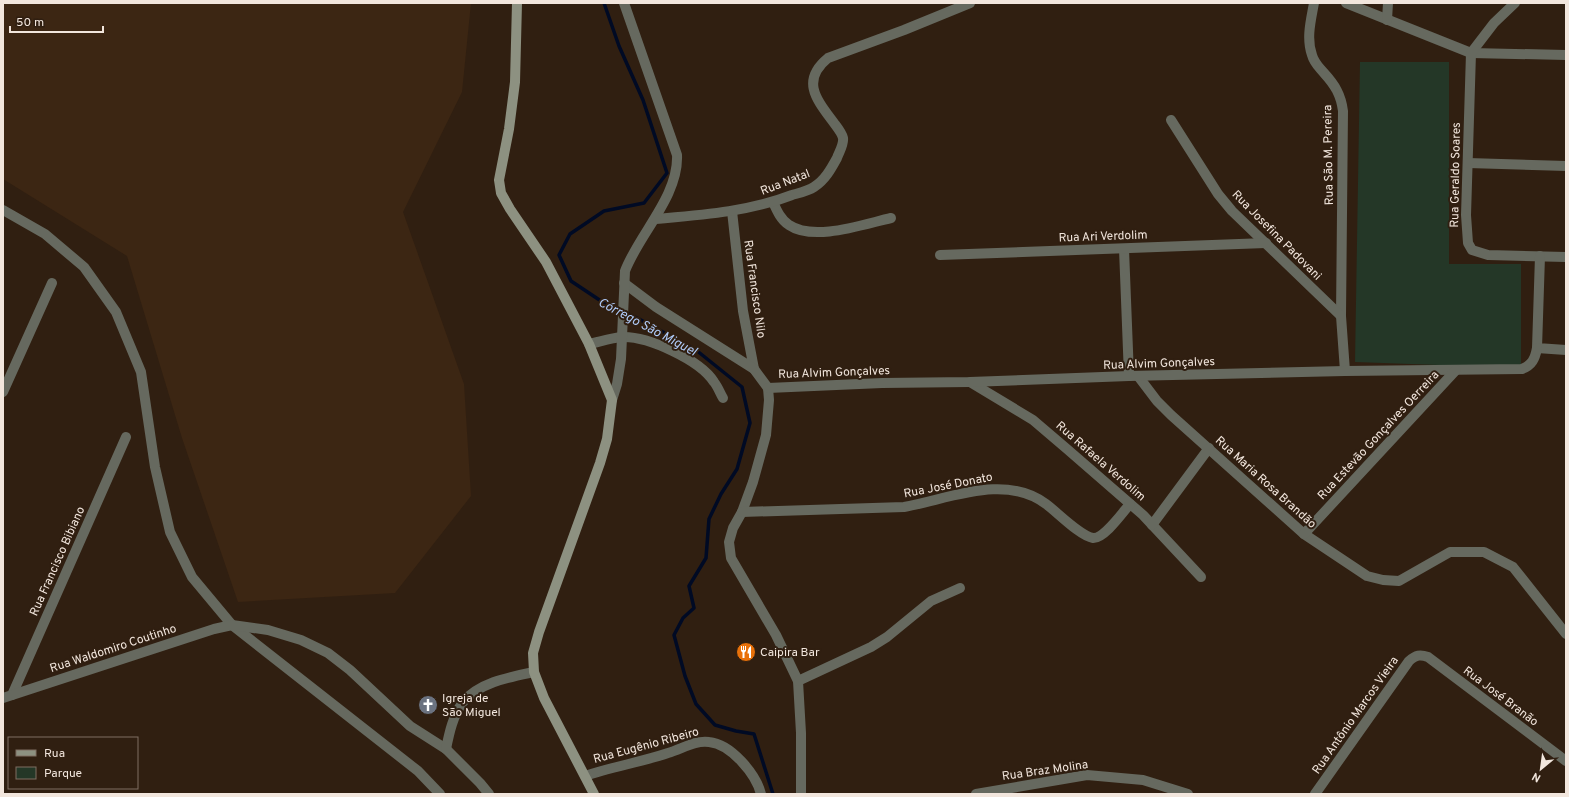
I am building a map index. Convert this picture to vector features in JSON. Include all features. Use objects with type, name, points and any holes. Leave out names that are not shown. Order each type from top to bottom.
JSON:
[{"type":"main road","points":[[517,3],[515,82],[509,129],[499,180],[501,193],[510,210],[546,262],[589,344],[612,400],[608,439],[539,632],[533,653],[534,672],[544,698],[594,794]]},
{"type":"street","name":"Rua Natal","points":[[655,219],[732,211],[774,202],[814,187],[826,178],[841,148],[843,138],[817,98],[814,89],[814,77],[819,66],[828,58],[904,30],[970,3]]},
{"type":"street","name":"Rua São M. Pereira","points":[[1314,3],[1309,32],[1311,54],[1316,65],[1337,88],[1342,100],[1343,111],[1341,316]]},
{"type":"street","points":[[1346,3],[1471,53],[1566,55]]},
{"type":"street","points":[[1387,20],[1388,3]]},
{"type":"street","points":[[1471,53],[1494,23],[1515,3]]},
{"type":"street","points":[[612,400],[619,373],[626,270],[630,259],[655,219],[676,174],[677,155],[628,4]]},
{"type":"street","name":"Rua Geraldo Soares","points":[[1471,53],[1466,215],[1468,243],[1472,250],[1488,255],[1566,257]]},
{"type":"street","name":"Rua Josefina Padovani","points":[[1171,120],[1218,194],[1232,211],[1341,316]]},
{"type":"street","points":[[1468,163],[1566,166]]},
{"type":"street","points":[[774,202],[780,216],[788,225],[800,230],[813,232],[834,230],[891,218]]},
{"type":"street","points":[[3,210],[45,234],[84,267],[116,312],[141,372],[155,467],[170,532],[192,577],[232,625],[418,771],[440,794]]},
{"type":"street","name":"Rua Francisco Nilo","points":[[732,211],[741,296],[754,369]]},
{"type":"street","name":"Rua Ari Verdolim","points":[[940,254],[1124,249],[1266,243]]},
{"type":"street","points":[[1124,249],[1134,376]]},
{"type":"street","points":[[1540,256],[1537,348],[1566,350]]},
{"type":"street","points":[[3,392],[52,284]]},
{"type":"street","points":[[624,288],[754,369],[768,388],[769,400],[766,435],[753,482],[742,512],[733,528],[729,542],[731,558],[776,635],[798,680],[801,733],[801,794]]},
{"type":"street","points":[[1341,316],[1344,371]]},
{"type":"street","points":[[589,344],[622,334],[661,346],[684,357],[698,366],[714,381],[723,398]]},
{"type":"street","name":"Rua Alvim Gonçalves","points":[[768,388],[882,383],[970,382],[1134,376],[1344,371],[1522,369],[1528,367],[1532,363],[1537,348]]},
{"type":"street","name":"Rua Estevão Gonçalves Oerreira","points":[[1304,534],[1456,370]]},
{"type":"street","name":"Rua Maria Rosa Brandão","points":[[1134,376],[1167,411],[1304,534],[1367,576],[1384,580],[1399,581],[1450,552],[1484,552],[1513,567],[1566,634]]},
{"type":"street","name":"Rua Rafaela Verdolim","points":[[970,382],[1033,420],[1130,504],[1201,577]]},
{"type":"street","name":"Rua Francisco Bibiano","points":[[8,696],[126,437]]},
{"type":"street","points":[[1152,525],[1208,448]]},
{"type":"street","name":"Rua José Donato","points":[[742,512],[904,507],[928,503],[972,491],[1005,488],[1029,494],[1045,503],[1084,534],[1092,538],[1098,537],[1106,532],[1130,504]]},
{"type":"street","points":[[798,680],[871,647],[887,637],[931,601],[960,588]]},
{"type":"street","points":[[232,625],[268,630],[301,640],[328,653],[350,670],[410,726],[446,749],[489,794]]},
{"type":"street","name":"Rua Waldomiro Coutinho","points":[[8,696],[195,634],[232,625]]},
{"type":"street","name":"Rua José Branão","points":[[1420,655],[1428,657],[1566,761]]},
{"type":"street","name":"Rua Antônio Marcos Vieira","points":[[1315,794],[1409,662],[1415,656],[1420,655]]},
{"type":"street","points":[[446,749],[450,729],[463,702],[481,688],[500,680],[534,672]]},
{"type":"street","name":"Rua Eugênio Ribeiro","points":[[585,776],[607,768],[669,753],[698,742],[710,742],[720,744],[735,753],[747,768],[761,794]]},
{"type":"street","name":"Rua Braz Molina","points":[[976,794],[1087,775],[1143,780],[1188,794]]},
{"type":"shaded area","points":[[3,3],[471,3],[462,92],[403,212],[464,384],[471,496],[395,593],[238,602],[182,438],[127,256],[3,179]]},
{"type":"green space","points":[[1360,62],[1449,62],[1449,264],[1521,264],[1521,368],[1355,362]]},
{"type":"waterway","name":"Córrego São Miguel","points":[[604,3],[619,46],[643,100],[667,173],[644,203],[604,211],[570,234],[559,255],[571,281],[601,301],[639,319],[696,350],[742,387],[750,423],[737,469],[721,494],[709,519],[706,558],[689,586],[694,608],[683,618],[674,635],[685,676],[696,704],[715,725],[754,734],[773,794]]},
{"type":"place","name":"Caipira Bar","points":[[746,652]]},
{"type":"place","name":"Igreja de São Miguel","points":[[428,705]]}]
